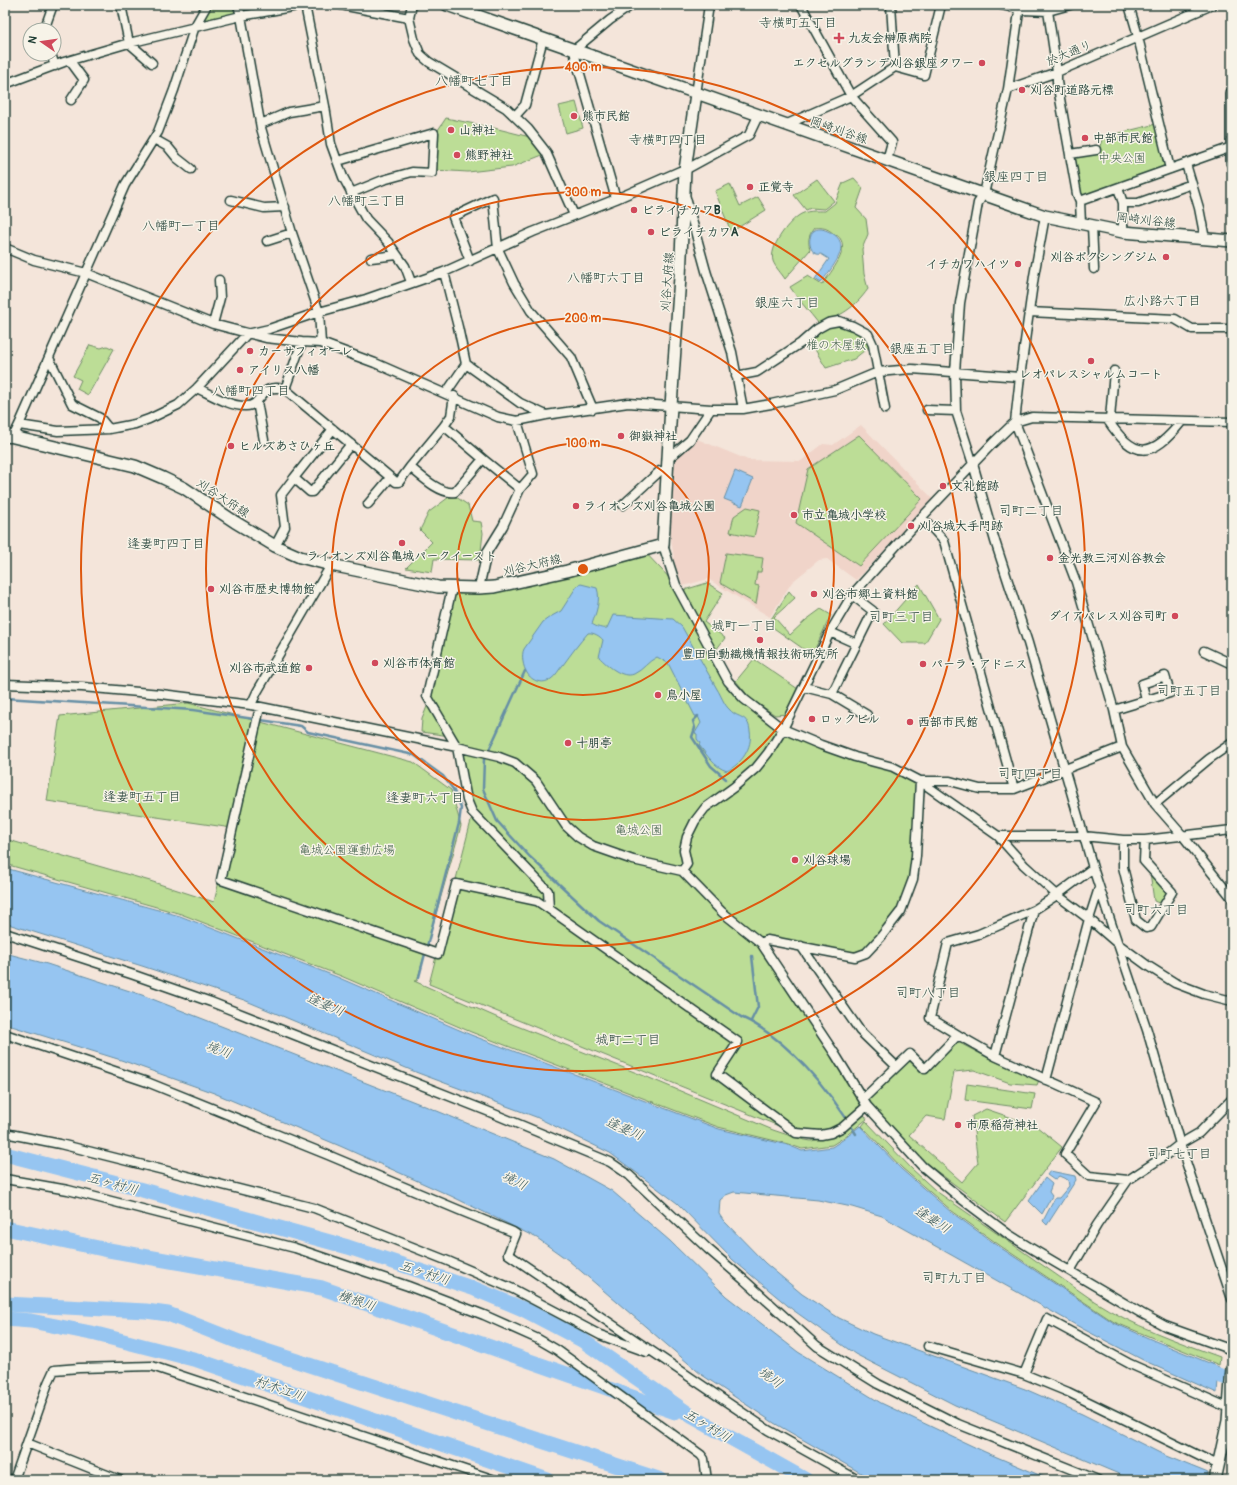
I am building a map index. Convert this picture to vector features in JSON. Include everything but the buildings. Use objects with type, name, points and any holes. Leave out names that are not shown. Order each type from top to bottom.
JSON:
[{"type":"main road","name":"岡崎刈谷線","points":[[447,5],[1045,216],[1123,232],[1232,241]]},
{"type":"main road","points":[[1232,93],[1232,162]]},
{"type":"main road","name":"刈谷大府線","points":[[8,437],[135,466],[184,488],[235,522],[276,546],[300,557],[331,565],[438,587],[494,587],[534,579],[663,545],[684,192],[696,94]]},
{"type":"main road","points":[[1217,1472],[1230,1422],[1229,1408],[1232,1368]]},
{"type":"street","points":[[47,22],[53,5]]},
{"type":"street","points":[[121,5],[129,43],[152,63]]},
{"type":"street","points":[[8,437],[19,425],[125,185],[158,132],[174,90],[195,26],[207,5]]},
{"type":"street","points":[[238,5],[261,124],[292,233],[319,312],[320,343]]},
{"type":"street","points":[[5,84],[70,61],[129,43],[241,16],[304,5],[325,106],[331,144],[343,177],[366,219],[388,242],[405,266],[411,282]]},
{"type":"street","points":[[341,5],[409,18]]},
{"type":"street","points":[[412,5],[409,18],[420,54],[429,62],[506,108],[528,129],[546,152],[574,215]]},
{"type":"street","points":[[616,199],[574,50],[605,23],[632,5]]},
{"type":"street","points":[[696,94],[709,5]]},
{"type":"street","points":[[801,5],[851,96],[892,142],[887,160]]},
{"type":"street","points":[[891,5],[895,67]]},
{"type":"street","points":[[785,125],[851,96],[895,67],[924,75],[941,5]]},
{"type":"street","points":[[1001,5],[1048,11],[1070,5]]},
{"type":"street","points":[[1128,5],[1138,37],[1170,169]]},
{"type":"street","name":"於大通り","points":[[1008,89],[1057,72],[1212,5]]},
{"type":"street","points":[[1020,7],[1008,89],[984,194],[978,203],[960,303],[955,372],[956,411],[1028,644],[1099,888],[1147,1030],[1180,1144],[1232,1299]]},
{"type":"street","points":[[1048,11],[1057,72],[1057,82],[1076,194],[1080,201],[1087,225],[1094,269]]},
{"type":"street","points":[[515,116],[524,105],[543,39]]},
{"type":"street","points":[[70,61],[84,80],[71,100]]},
{"type":"street","points":[[54,62],[55,66]]},
{"type":"street","points":[[261,124],[289,112],[325,106]]},
{"type":"street","points":[[19,425],[58,431],[109,429],[135,424],[178,405],[197,388],[247,334],[366,299],[411,282],[444,272],[533,232],[616,199],[680,171],[686,170],[748,135],[758,116]]},
{"type":"street","points":[[338,160],[434,133],[432,173],[412,172],[383,180],[351,193]]},
{"type":"street","points":[[154,139],[168,147],[177,158],[191,169]]},
{"type":"street","points":[[1080,201],[1232,147]]},
{"type":"street","points":[[1070,154],[1096,150]]},
{"type":"street","points":[[1186,164],[1199,208],[1205,239]]},
{"type":"street","points":[[1123,202],[1138,203],[1192,184]]},
{"type":"street","points":[[1118,188],[1123,202],[1123,232]]},
{"type":"street","points":[[684,192],[706,271],[732,352],[743,409]]},
{"type":"street","points":[[470,261],[453,216],[493,198],[498,249],[514,282],[531,311],[571,357],[593,409]]},
{"type":"street","points":[[231,200],[264,208],[285,207]]},
{"type":"street","points":[[1045,216],[1029,312],[1015,422],[1076,582],[1114,710],[1122,747],[1155,804],[1183,836],[1232,898]]},
{"type":"street","points":[[267,241],[292,233]]},
{"type":"street","points":[[5,248],[34,260],[86,273],[213,324],[266,338],[320,343],[375,363],[498,417],[517,421],[546,415],[628,403],[711,409],[743,409],[836,390],[878,372],[912,369],[1020,377]]},
{"type":"street","points":[[371,258],[397,256]]},
{"type":"street","points":[[197,388],[229,403],[247,406],[257,402],[265,391],[275,387],[285,389],[390,478],[396,482],[399,482],[451,416],[450,395],[466,364],[444,272]]},
{"type":"street","points":[[213,324],[220,298],[219,280]]},
{"type":"street","points":[[1029,312],[1175,319],[1192,329],[1232,329]]},
{"type":"street","points":[[736,376],[756,372],[794,347],[817,329],[828,323],[839,321],[868,334],[873,345],[885,409]]},
{"type":"street","points":[[285,389],[302,342]]},
{"type":"street","points":[[49,358],[72,404],[100,418],[109,429]]},
{"type":"street","points":[[466,364],[520,403],[546,415]]},
{"type":"street","points":[[1114,371],[1109,419],[1124,442],[1136,450],[1147,450],[1158,446],[1182,421]]},
{"type":"street","points":[[257,402],[264,440]]},
{"type":"street","points":[[668,459],[690,440],[711,409]]},
{"type":"street","points":[[927,410],[956,411]]},
{"type":"street","points":[[682,872],[686,864],[684,850],[687,837],[695,821],[705,808],[734,787],[756,768],[768,753],[783,729],[830,632],[852,595],[922,517],[1015,422],[1032,417],[1232,422]]},
{"type":"street","points":[[479,588],[487,552],[503,526],[520,489],[533,474],[517,421]]},
{"type":"street","points":[[444,426],[520,489]]},
{"type":"street","points":[[276,546],[285,527],[281,495],[333,429]]},
{"type":"street","points":[[294,478],[310,492],[312,492],[351,444]]},
{"type":"street","points":[[410,467],[434,486],[450,493],[455,492],[483,459]]},
{"type":"street","points":[[623,505],[660,471],[668,471]]},
{"type":"street","points":[[368,504],[390,478]]},
{"type":"street","points":[[922,517],[944,541],[1014,789]]},
{"type":"street","points":[[663,545],[676,585],[728,681],[744,700],[783,729],[848,755],[893,767],[920,781],[998,836],[1024,865],[1057,895],[1148,966],[1175,983],[1204,994],[1232,1001]]},
{"type":"street","points":[[251,705],[257,692],[331,565]]},
{"type":"street","points":[[452,588],[427,696],[458,747],[467,800],[472,812],[548,891],[549,908]]},
{"type":"street","points":[[832,694],[873,611],[852,595]]},
{"type":"street","points":[[830,632],[857,644]]},
{"type":"street","points":[[1204,651],[1232,664]]},
{"type":"street","points":[[5,684],[82,687],[161,694],[251,705],[458,747],[499,757],[515,763],[536,782],[566,826],[583,840],[593,846],[633,860],[682,872],[722,912],[761,943],[835,1054],[865,1103],[922,1166],[959,1197],[1008,1234],[1165,1326],[1211,1344],[1232,1350]]},
{"type":"street","points":[[804,687],[832,694],[866,715]]},
{"type":"street","points":[[1114,710],[1146,700]]},
{"type":"street","points":[[260,707],[221,880],[438,954],[456,884],[537,901],[738,1042],[717,1074],[796,1132],[820,1135],[830,1133],[843,1127],[896,1066],[910,1054],[925,1069],[958,1035]]},
{"type":"street","points":[[1155,804],[1209,759],[1232,743]]},
{"type":"street","points":[[920,781],[950,781],[980,789],[1014,789],[1122,747]]},
{"type":"street","points":[[761,943],[767,940],[855,957],[866,953],[901,911],[913,879],[916,856],[920,781]]},
{"type":"street","points":[[998,836],[1083,836],[1123,840],[1145,840],[1232,830]]},
{"type":"street","points":[[1123,840],[1123,867],[1136,920],[1146,928],[1151,927],[1172,892],[1144,861],[1145,840]]},
{"type":"street","points":[[1093,868],[1034,910],[979,934],[948,943],[930,1018],[995,1056],[1096,1102],[1065,1154],[1089,1176],[1128,1180]]},
{"type":"street","points":[[1046,1080],[1089,919],[1099,888]]},
{"type":"street","points":[[995,1056],[1034,910]]},
{"type":"street","points":[[5,933],[211,1002],[487,1111],[610,1162],[629,1175],[708,1249],[817,1346],[878,1384],[958,1424],[1098,1480]]},
{"type":"street","points":[[801,946],[860,1031],[896,1066]]},
{"type":"street","points":[[5,1034],[147,1082],[513,1232],[516,1234],[508,1254],[768,1430],[858,1480]]},
{"type":"street","points":[[1070,1271],[1097,1225],[1128,1180],[1180,1144],[1199,1133],[1232,1099]]},
{"type":"street","points":[[5,1133],[75,1148],[314,1208],[448,1261],[513,1289],[600,1335],[660,1357]]},
{"type":"street","points":[[5,1179],[68,1190],[295,1248],[408,1286],[484,1315],[538,1339],[557,1350],[701,1455],[704,1459],[707,1480]]},
{"type":"street","points":[[1024,1374],[1047,1319],[1130,1364],[1229,1408]]},
{"type":"street","points":[[928,1346],[1024,1374],[1068,1392],[1217,1472]]},
{"type":"street","points":[[14,1480],[54,1370],[152,1366],[495,1480]]},
{"type":"street","points":[[27,1443],[120,1480]]},
{"type":"shaded area","name":"市立亀城小学校","points":[[861,425],[933,499],[856,580],[827,559],[819,560],[792,582],[770,617],[708,579],[683,586],[675,565],[670,532],[675,460],[697,439],[748,460],[801,461],[823,444],[833,445]]},
{"type":"green space","points":[[211,5],[233,5],[235,13],[204,20]]},
{"type":"green space","points":[[576,102],[583,128],[566,133],[559,106]]},
{"type":"green space","points":[[446,118],[534,138],[545,154],[512,167],[468,172],[434,170],[436,133]]},
{"type":"green space","name":"中央公園","points":[[1156,124],[1167,167],[1086,196],[1080,194],[1074,157],[1098,152],[1103,137]]},
{"type":"green space","points":[[854,178],[863,188],[856,208],[866,219],[868,234],[862,249],[864,274],[868,289],[852,307],[834,318],[819,324],[790,287],[808,276],[822,285],[837,263],[842,251],[842,245],[838,236],[827,229],[814,228],[809,239],[810,250],[785,279],[775,266],[772,255],[776,243],[784,230],[798,216],[811,211],[825,211],[835,203],[843,183]]},
{"type":"green space","points":[[817,179],[834,201],[824,209],[811,208],[806,210],[794,195]]},
{"type":"green space","points":[[730,184],[740,206],[758,197],[766,210],[731,232],[715,191]]},
{"type":"green space","name":"椎の木屋敷","points":[[839,325],[866,337],[870,346],[854,359],[826,368],[810,341],[823,330]]},
{"type":"green space","points":[[90,345],[101,348],[107,346],[114,349],[88,395],[77,389],[81,380],[73,376]]},
{"type":"green space","points":[[859,435],[922,499],[859,566],[796,523],[808,469]]},
{"type":"green space","points":[[449,497],[456,497],[468,505],[472,521],[481,522],[483,533],[480,560],[434,559],[432,572],[406,568],[432,542],[420,530],[429,512]]},
{"type":"green space","points":[[747,507],[760,510],[754,537],[730,532],[734,516]]},
{"type":"green space","name":"亀城公園","points":[[643,550],[676,585],[728,681],[783,729],[920,781],[916,856],[901,911],[880,938],[855,957],[793,944],[761,943],[867,1106],[837,1130],[796,1133],[429,984],[472,817],[450,736],[421,732],[422,719],[428,704],[427,696],[452,588],[479,588]]},
{"type":"green space","points":[[726,553],[763,558],[761,572],[757,572],[755,585],[759,586],[756,604],[720,583]]},
{"type":"green space","points":[[707,583],[723,593],[704,622],[725,638],[716,650],[684,590]]},
{"type":"green space","points":[[919,584],[939,619],[925,643],[902,643],[884,624]]},
{"type":"green space","points":[[789,591],[795,598],[774,617],[790,635],[806,620],[821,609],[831,615],[812,655],[768,624]]},
{"type":"green space","points":[[754,659],[798,689],[788,714],[775,715],[750,698],[736,681]]},
{"type":"green space","name":"亀城公園運動広場","points":[[188,703],[413,762],[451,790],[461,826],[417,981],[414,981],[512,1024],[647,1077],[773,1130],[800,1139],[811,1141],[827,1138],[839,1133],[863,1113],[867,1119],[832,1145],[802,1149],[788,1144],[718,1127],[471,1032],[341,976],[181,914],[5,864],[5,839],[150,881],[214,902],[232,828],[47,801],[60,716]]},
{"type":"green space","points":[[1150,872],[1168,892],[1161,904],[1154,901]]},
{"type":"green space","points":[[956,1041],[990,1059],[1039,1080],[1037,1085],[1010,1083],[974,1070],[954,1072],[945,1119],[926,1116],[909,1135],[962,1182],[978,1163],[972,1116],[986,1109],[1036,1126],[1062,1147],[1005,1222],[923,1161],[868,1101],[909,1058],[924,1074]]},
{"type":"green space","points":[[967,1084],[1035,1094],[1032,1109],[965,1100]]},
{"type":"green space","points":[[866,1121],[912,1169],[936,1191],[1094,1301],[1139,1325],[1171,1339],[1220,1357],[1219,1365],[1114,1322],[1002,1247],[952,1211],[902,1168],[862,1126]]},
{"type":"water","points":[[822,229],[833,234],[839,239],[841,246],[837,260],[821,283],[815,279],[829,259],[821,254],[817,254],[811,249],[810,236],[816,230]]},
{"type":"water","points":[[735,471],[753,479],[742,506],[724,499]]},
{"type":"water","points":[[581,584],[597,588],[598,602],[592,624],[595,626],[607,628],[613,615],[673,619],[682,627],[728,708],[733,713],[745,719],[749,726],[750,743],[745,755],[737,764],[727,771],[718,767],[699,745],[700,743],[697,739],[697,734],[695,733],[701,723],[698,716],[695,716],[668,663],[657,657],[634,674],[625,675],[610,667],[599,657],[603,640],[592,633],[588,633],[551,679],[541,682],[534,680],[529,676],[524,664],[524,649],[543,622],[561,611],[577,586]]},
{"type":"water","points":[[5,868],[180,916],[337,977],[471,1035],[719,1129],[788,1145],[802,1151],[832,1147],[860,1126],[901,1169],[951,1212],[1001,1248],[1114,1323],[1219,1367],[1217,1393],[1145,1361],[1083,1329],[882,1216],[852,1207],[818,1200],[734,1192],[726,1195],[720,1200],[719,1214],[765,1263],[802,1294],[839,1318],[873,1334],[1025,1389],[1082,1414],[1166,1456],[1208,1473],[1206,1480],[1133,1480],[955,1405],[855,1354],[793,1310],[733,1260],[677,1203],[610,1153],[536,1117],[418,1073],[244,1000],[5,923]]},
{"type":"water","name":"境川","points":[[5,953],[47,964],[142,995],[425,1106],[554,1159],[612,1191],[670,1241],[726,1296],[798,1352],[881,1403],[985,1452],[1051,1480],[875,1480],[866,1476],[774,1423],[702,1375],[568,1260],[537,1238],[451,1196],[340,1146],[214,1093],[121,1060],[5,1024]]},
{"type":"water","points":[[1050,1171],[1075,1176],[1076,1180],[1047,1225],[1043,1221],[1055,1198],[1059,1198],[1069,1186],[1068,1180],[1059,1176],[1054,1180],[1047,1175]]},
{"type":"water","points":[[1045,1178],[1052,1184],[1049,1192],[1052,1196],[1042,1214],[1029,1201]]},
{"type":"waterway","points":[[488,752],[525,671]]},
{"type":"waterway","points":[[5,698],[193,710],[301,726],[308,732],[414,755],[443,776],[453,789],[461,808],[459,823],[419,977]]},
{"type":"waterway","points":[[698,716],[693,721],[695,728],[692,737],[711,766],[726,779]]},
{"type":"waterway","points":[[484,759],[483,789],[497,821],[530,857],[599,921],[741,1017],[758,1026],[791,1052],[806,1067],[834,1101],[856,1134]]},
{"type":"waterway","points":[[751,1021],[758,1007],[752,956]]},
{"type":"waterway","name":"五ヶ村川","points":[[5,1154],[117,1183],[348,1247],[475,1289],[523,1309],[582,1340],[693,1417],[806,1480]]},
{"type":"waterway","name":"横根川","points":[[5,1228],[103,1249],[322,1288],[675,1412]]},
{"type":"waterway","points":[[5,1304],[146,1311],[168,1314],[239,1342],[661,1480]]},
{"type":"waterway","name":"村木江川","points":[[5,1319],[31,1321],[96,1334],[197,1360],[548,1480]]},
{"type":"waterway","name":"逢妻川","points":[[1199,1368],[1232,1380]]},
{"type":"place","name":"九友会榊原病院","points":[[839,38]]},
{"type":"place","name":"エクセルグランデ刈谷銀座タワー","points":[[982,63]]},
{"type":"place","name":"刈谷町道路元標","points":[[1022,90]]},
{"type":"place","name":"熊市民館","points":[[574,116]]},
{"type":"place","name":"山神社","points":[[451,130]]},
{"type":"place","name":"中部市民館","points":[[1085,138]]},
{"type":"place","name":"熊野神社","points":[[457,155]]},
{"type":"place","name":"正覚寺","points":[[750,187]]},
{"type":"place","name":"ビライチカワB","points":[[634,210]]},
{"type":"place","name":"ビライチカワA","points":[[651,232]]},
{"type":"place","name":"刈谷ボクシングジム","points":[[1166,257]]},
{"type":"place","name":"イチカワハイツ","points":[[1018,264]]},
{"type":"place","name":"カーサフィオーレ","points":[[250,351]]},
{"type":"place","name":"レオパレスシャルムコート","points":[[1091,361]]},
{"type":"place","name":"アイリス八幡","points":[[240,370]]},
{"type":"place","name":"御嶽神社","points":[[621,436]]},
{"type":"place","name":"ヒルズあさひヶ丘","points":[[231,446]]},
{"type":"place","name":"文礼館跡","points":[[943,486]]},
{"type":"place","name":"ライオンズ刈谷亀城公園","points":[[576,506]]},
{"type":"place","name":"市立亀城小学校","points":[[794,515]]},
{"type":"place","name":"刈谷城大手門跡","points":[[911,526]]},
{"type":"place","name":"ライオンズ刈谷亀城パークイースト","points":[[402,543]]},
{"type":"place","name":"金光教三河刈谷教会","points":[[1050,558]]},
{"type":"place","name":"刈谷市歴史博物館","points":[[211,589]]},
{"type":"place","name":"刈谷市郷土資料館","points":[[814,594]]},
{"type":"place","name":"ダイアパレス刈谷司町","points":[[1175,616]]},
{"type":"place","name":"豊田自動織機情報技術研究所","points":[[760,640]]},
{"type":"place","name":"刈谷市体育館","points":[[375,663]]},
{"type":"place","name":"パーラ・アドニス","points":[[923,664]]},
{"type":"place","name":"刈谷市武道館","points":[[309,668]]},
{"type":"place","name":"鳥小屋","points":[[658,695]]},
{"type":"place","name":"ロックビル","points":[[812,719]]},
{"type":"place","name":"西部市民館","points":[[910,722]]},
{"type":"place","name":"十朋亭","points":[[568,743]]},
{"type":"place","name":"刈谷球場","points":[[795,860]]},
{"type":"place","name":"市原稲荷神社","points":[[958,1125]]},
{"type":"district","name":"寺横町五丁目","points":[[798,22]]},
{"type":"district","name":"八幡町七丁目","points":[[474,80]]},
{"type":"district","name":"寺横町四丁目","points":[[668,139]]},
{"type":"district","name":"銀座四丁目","points":[[1016,176]]},
{"type":"district","name":"八幡町三丁目","points":[[367,200]]},
{"type":"district","name":"八幡町一丁目","points":[[181,225]]},
{"type":"district","name":"八幡町六丁目","points":[[606,277]]},
{"type":"district","name":"広小路六丁目","points":[[1162,300]]},
{"type":"district","name":"銀座六丁目","points":[[787,302]]},
{"type":"district","name":"銀座五丁目","points":[[922,348]]},
{"type":"district","name":"八幡町四丁目","points":[[251,390]]},
{"type":"district","name":"司町二丁目","points":[[1031,510]]},
{"type":"district","name":"逢妻町四丁目","points":[[166,543]]},
{"type":"district","name":"司町三丁目","points":[[901,616]]},
{"type":"district","name":"城町一丁目","points":[[744,625]]},
{"type":"district","name":"司町五丁目","points":[[1189,690]]},
{"type":"district","name":"司町四丁目","points":[[1030,773]]},
{"type":"district","name":"逢妻町五丁目","points":[[142,796]]},
{"type":"district","name":"逢妻町六丁目","points":[[425,797]]},
{"type":"district","name":"司町六丁目","points":[[1156,909]]},
{"type":"district","name":"司町八丁目","points":[[928,992]]},
{"type":"district","name":"城町二丁目","points":[[628,1039]]},
{"type":"district","name":"司町七丁目","points":[[1179,1153]]},
{"type":"district","name":"司町九丁目","points":[[954,1277]]}]
